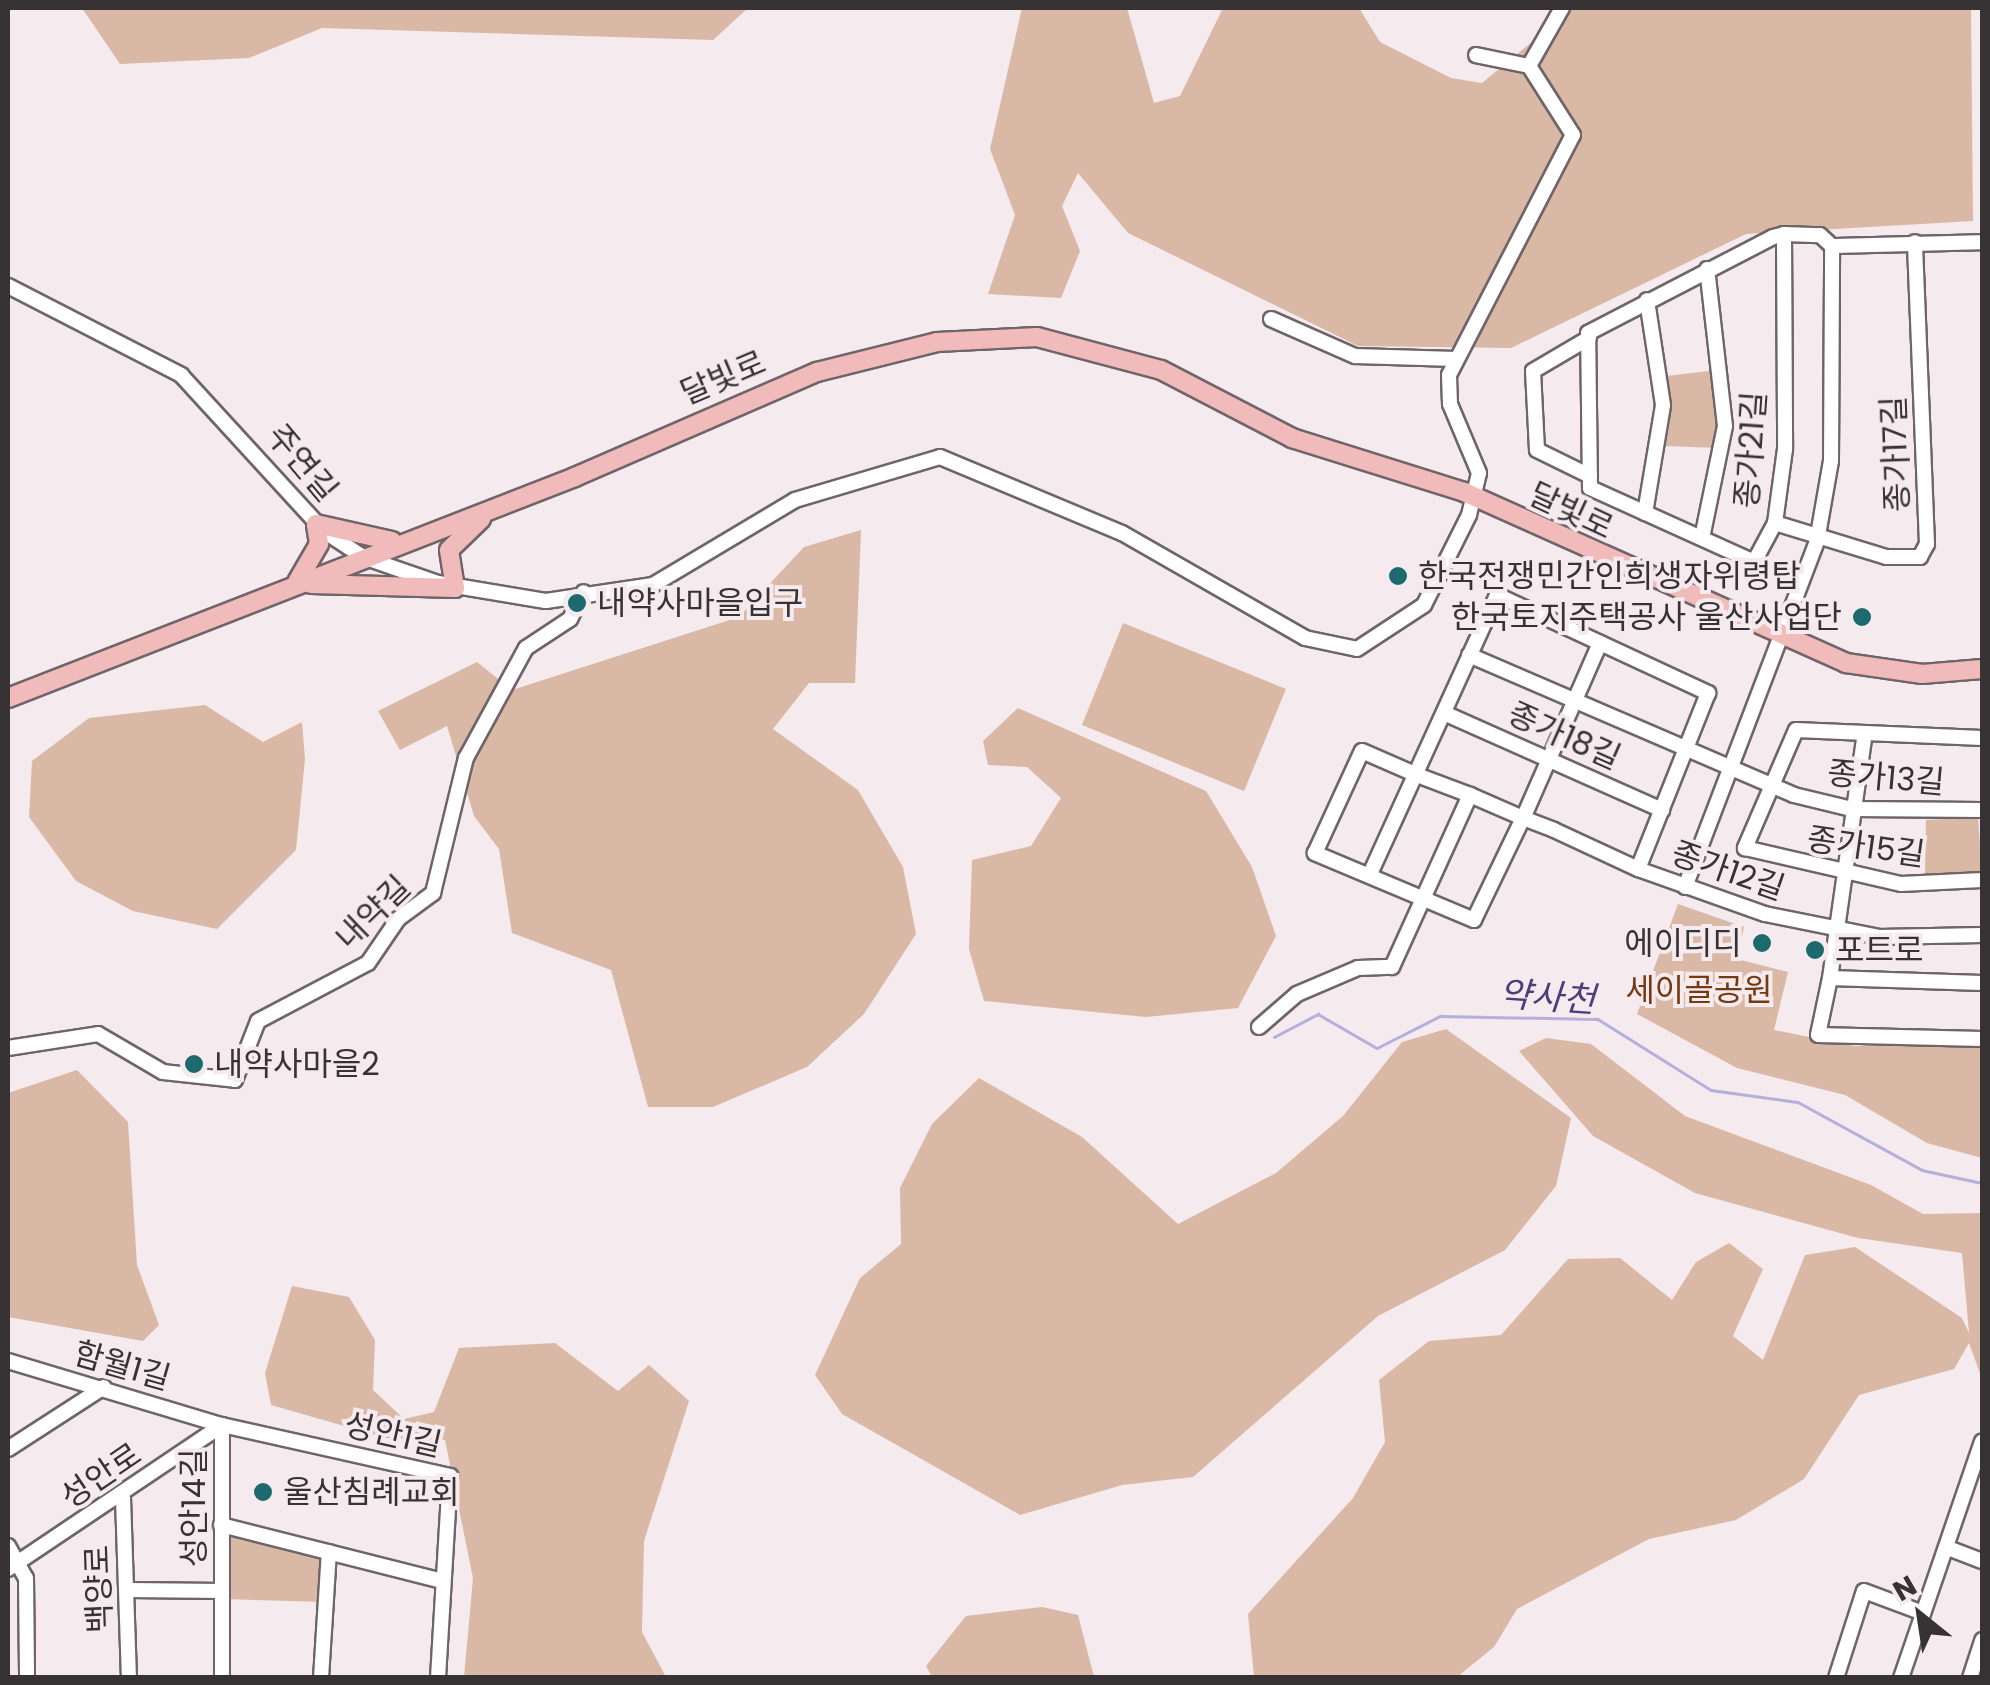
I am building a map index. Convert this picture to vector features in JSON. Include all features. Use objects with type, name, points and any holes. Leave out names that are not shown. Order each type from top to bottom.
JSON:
[{"type":"main road","name":"달빛로","points":[[8,698],[500,506],[834,366],[936,342],[1037,337],[1146,364],[1319,449],[1476,498],[1782,638],[1879,670],[1982,669]]},
{"type":"main road","points":[[293,585],[455,588],[449,550],[500,506]]},
{"type":"main road","points":[[293,585],[309,572],[316,524],[368,542],[408,540]]},
{"type":"main road","points":[[8,712],[76,671]]},
{"type":"street","points":[[1530,66],[1562,8]]},
{"type":"street","points":[[1476,55],[1530,66],[1573,136],[1456,359],[1448,388],[1478,473],[1476,498]]},
{"type":"street","points":[[1588,336],[1590,476],[1537,450],[1533,371],[1588,336],[1648,300],[1784,234],[1820,235],[1832,246],[1982,242]]},
{"type":"street","name":"종가21길","points":[[1590,476],[1590,488],[1754,562],[1775,523],[1785,450],[1779,278],[1784,234]]},
{"type":"street","name":"종가17길","points":[[1816,540],[1886,557],[1920,558],[1928,544],[1915,242]]},
{"type":"street","name":"종가17길","points":[[1685,887],[1816,540],[1831,461],[1832,246]]},
{"type":"street","name":"종가21길","points":[[1702,538],[1725,426],[1707,270]]},
{"type":"street","name":"주연길","points":[[8,286],[204,392],[316,524],[363,557],[455,588],[546,601],[584,592]]},
{"type":"street","points":[[1645,513],[1664,405],[1648,300]]},
{"type":"street","points":[[1271,320],[1355,356],[1456,359]]},
{"type":"street","name":"달빛로","points":[[584,592],[671,580],[795,500],[940,457],[1122,532],[1305,638],[1357,650],[1424,604],[1476,498]]},
{"type":"street","points":[[1775,523],[1816,540]]},
{"type":"street","name":"내약길","points":[[8,1048],[98,1034],[163,1072],[235,1080],[258,1021],[368,963],[398,919],[433,893],[466,758],[526,648],[570,618],[584,592]]},
{"type":"street","points":[[1600,643],[1474,920],[1370,874],[1497,595],[1708,693],[1638,870]]},
{"type":"street","name":"종가18길","points":[[1469,656],[1730,769]]},
{"type":"street","name":"종가18길","points":[[1444,714],[1662,810]]},
{"type":"street","points":[[1772,785],[1796,730],[1810,726],[1864,740],[1982,738]]},
{"type":"street","points":[[1864,740],[1832,932],[1830,978],[1818,1035],[1982,1039]]},
{"type":"street","name":"종가12길","points":[[1370,874],[1314,852],[1346,776],[1362,751],[1638,870],[1832,932],[1982,935]]},
{"type":"street","name":"종가13길","points":[[1730,769],[1852,809],[1982,810]]},
{"type":"street","name":"종가15길","points":[[1772,785],[1745,848],[1841,875],[1901,884],[1982,880]]},
{"type":"street","points":[[1258,1027],[1297,994],[1358,968],[1392,967],[1470,795]]},
{"type":"street","points":[[1830,978],[1982,982]]},
{"type":"street","name":"함월1길","points":[[8,1361],[222,1425]]},
{"type":"street","points":[[8,1449],[104,1388]]},
{"type":"street","name":"성안로","points":[[13,1565],[123,1498],[222,1425]]},
{"type":"street","name":"성안14길","points":[[222,1425],[222,1678]]},
{"type":"street","name":"성안1길","points":[[222,1425],[450,1476],[438,1678]]},
{"type":"street","points":[[1902,1678],[1982,1442]]},
{"type":"street","name":"백양로","points":[[123,1498],[130,1678]]},
{"type":"street","points":[[221,1524],[443,1581]]},
{"type":"street","points":[[8,1546],[27,1678]]},
{"type":"street","points":[[1948,1548],[1982,1561]]},
{"type":"street","points":[[320,1678],[329,1552]]},
{"type":"street","name":"성안14길","points":[[129,1590],[222,1591]]},
{"type":"street","points":[[1836,1678],[1864,1592],[1923,1613]]},
{"type":"street","points":[[1970,1678],[1982,1640]]},
{"type":"green space","points":[[82,8],[748,8],[713,40],[322,28],[249,58],[120,64]]},
{"type":"green space","points":[[1022,8],[1127,8],[1154,103],[1180,96],[1223,8],[1359,8],[1380,42],[1451,78],[1482,83],[1573,8],[1971,8],[1973,221],[1746,234],[1511,348],[1358,346],[1128,233],[1078,173],[1062,206],[1080,251],[1061,298],[988,294],[1015,215],[990,149]]},
{"type":"green space","points":[[1717,370],[1719,448],[1665,446],[1666,376]]},
{"type":"green space","points":[[861,530],[855,683],[809,683],[773,729],[858,790],[903,867],[916,934],[864,1014],[807,1067],[713,1107],[648,1107],[611,970],[512,933],[499,849],[474,816],[447,726],[400,750],[378,711],[477,662],[512,690],[739,617],[804,547]]},
{"type":"green space","points":[[1123,623],[1286,689],[1244,791],[1082,725]]},
{"type":"green space","points":[[205,705],[263,742],[302,722],[305,759],[296,850],[217,929],[133,911],[76,881],[29,817],[32,761],[89,718]]},
{"type":"green space","points":[[1018,708],[1206,791],[1252,867],[1276,936],[1238,1008],[1146,1017],[984,1001],[969,949],[972,860],[1031,846],[1061,798],[1027,767],[988,765],[983,741]]},
{"type":"green space","points":[[1978,817],[1982,871],[1925,874],[1926,820]]},
{"type":"green space","name":"세이골공원","points":[[1678,904],[1744,927],[1737,959],[1788,972],[1774,1030],[1855,1046],[1982,1046],[1982,1158],[1927,1143],[1845,1095],[1737,1068],[1637,1014]]},
{"type":"green space","points":[[1446,1029],[1571,1118],[1556,1186],[1505,1250],[1378,1316],[1193,1477],[1122,1485],[1020,1515],[842,1414],[815,1375],[860,1278],[901,1244],[900,1188],[932,1124],[979,1078],[1082,1137],[1178,1224],[1276,1173],[1343,1116],[1402,1042]]},
{"type":"green space","points":[[1546,1038],[1591,1044],[1685,1116],[1871,1185],[1923,1214],[1982,1213],[1982,1379],[1969,1343],[1954,1369],[1859,1395],[1804,1479],[1736,1520],[1649,1539],[1517,1609],[1494,1647],[1457,1677],[1254,1677],[1248,1614],[1353,1498],[1385,1442],[1379,1380],[1429,1341],[1501,1335],[1568,1259],[1620,1258],[1672,1300],[1696,1262],[1729,1243],[1763,1269],[1733,1336],[1763,1360],[1805,1255],[1855,1247],[1962,1318],[1969,1333],[1962,1253],[1858,1238],[1695,1193],[1593,1136],[1519,1051]]},
{"type":"green space","points":[[77,1070],[128,1122],[137,1265],[159,1325],[143,1341],[8,1317],[8,1093]]},
{"type":"green space","points":[[292,1286],[349,1297],[375,1340],[373,1390],[404,1419],[434,1412],[459,1348],[555,1343],[618,1391],[649,1365],[689,1401],[644,1541],[642,1632],[666,1677],[464,1677],[473,1578],[445,1440],[386,1438],[271,1405],[265,1373]]},
{"type":"green space","points":[[221,1525],[329,1552],[325,1602],[222,1599]]},
{"type":"green space","points":[[1042,1607],[1078,1615],[1094,1677],[932,1677],[926,1666],[966,1616]]},
{"type":"waterway","name":"약사천","points":[[1274,1037],[1318,1014],[1377,1048],[1440,1016],[1598,1019],[1711,1090],[1798,1102],[1922,1170],[1982,1183]]},
{"type":"place","name":"한국전쟁민간인희생자위령탑","points":[[1398,576]]},
{"type":"place","name":"내약사마을입구","points":[[577,603]]},
{"type":"place","name":"한국토지주택공사 울산사업단","points":[[1862,617]]},
{"type":"place","name":"에이디디","points":[[1762,943]]},
{"type":"place","name":"포트로","points":[[1815,950]]},
{"type":"place","name":"내약사마을2","points":[[194,1064]]},
{"type":"place","name":"울산침례교회","points":[[263,1492]]}]
